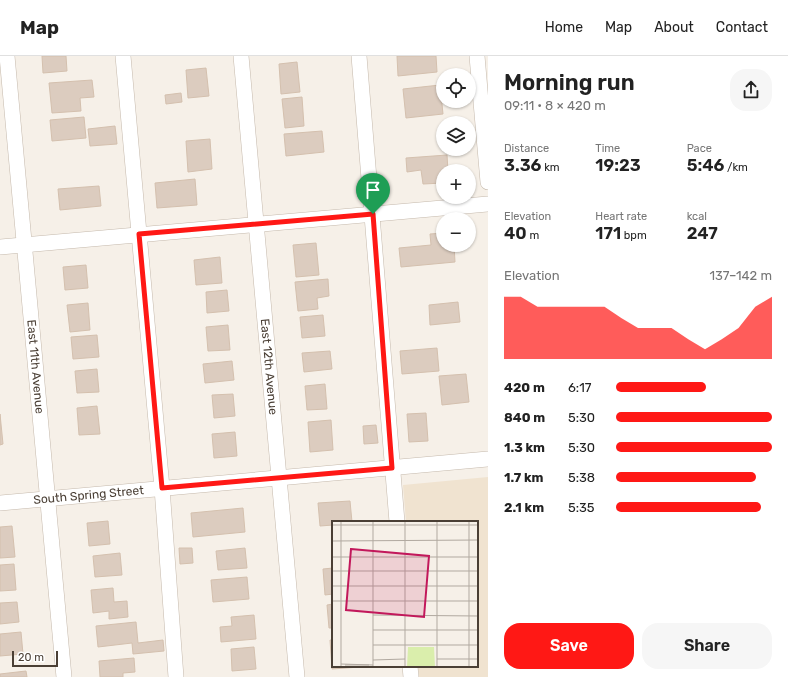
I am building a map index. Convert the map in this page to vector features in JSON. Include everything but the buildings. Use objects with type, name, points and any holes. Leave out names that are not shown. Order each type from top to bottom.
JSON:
[{"type":"street","name":"East 11th Avenue","points":[[8,56],[64,677]]},
{"type":"street","points":[[123,56],[162,488],[176,677]]},
{"type":"street","name":"East 12th Avenue","points":[[241,56],[297,677]]},
{"type":"street","points":[[359,56],[397,521]]},
{"type":"street","points":[[477,56],[488,182]]},
{"type":"street","points":[[0,246],[488,204]]},
{"type":"street","name":"South Spring Street","points":[[0,502],[488,459]]},
{"type":"street","points":[[410,667],[412,677]]},
{"type":"shaded area","points":[[488,477],[488,677],[419,677],[418,667],[478,667],[478,521],[406,521],[403,485]]},
{"type":"route","points":[[373,214],[392,468],[162,488],[139,234],[373,214]]}]
